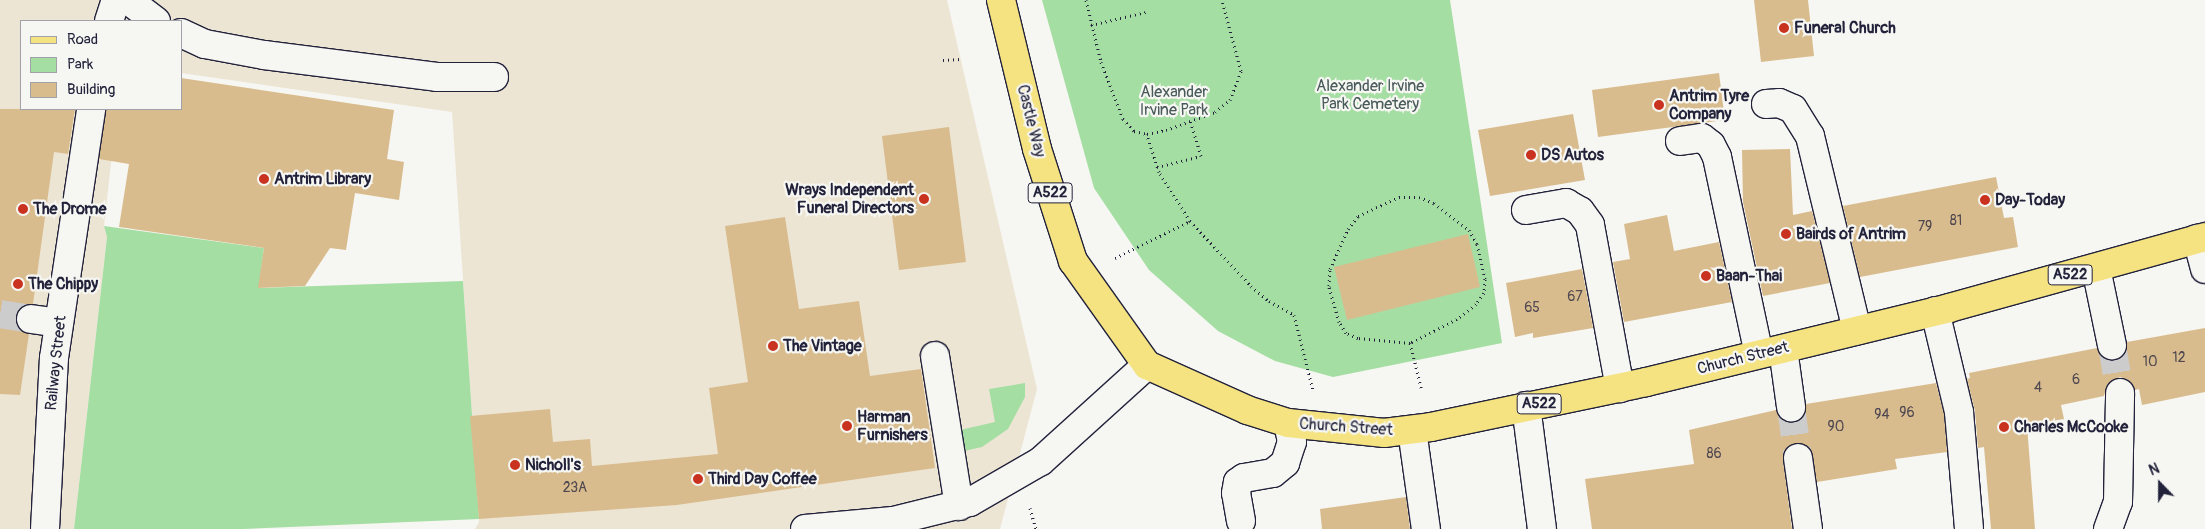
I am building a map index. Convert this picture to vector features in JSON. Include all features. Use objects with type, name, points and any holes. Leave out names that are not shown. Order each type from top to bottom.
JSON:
[{"type":"main road","name":"Castle Way","points":[[1001,0],[1037,149],[1064,240],[1073,261],[1147,366]]},
{"type":"main road","name":"A522","points":[[1935,311],[2201,238]]},
{"type":"main road","name":"Church Street","points":[[1147,366],[1247,410],[1288,423],[1384,433],[1422,429],[1620,388],[1935,311]]},
{"type":"street","points":[[109,20],[116,0]]},
{"type":"street","points":[[128,0],[155,20]]},
{"type":"street","points":[[182,33],[205,44],[264,55],[437,77],[494,76]]},
{"type":"street","points":[[1766,104],[1779,102],[1793,109],[1810,136],[1857,330]]},
{"type":"street","name":"Railway Street","points":[[45,529],[44,510],[59,323],[91,110]]},
{"type":"street","points":[[1680,141],[1702,138],[1711,145],[1717,157],[1771,352],[1790,406]]},
{"type":"street","points":[[1526,210],[1566,203],[1580,211],[1590,225],[1620,388]]},
{"type":"street","points":[[2201,238],[2205,270]]},
{"type":"street","points":[[2096,268],[2112,345]]},
{"type":"street","points":[[1935,311],[1959,412],[1969,529]]},
{"type":"street","points":[[31,319],[59,323]]},
{"type":"street","points":[[935,356],[959,506]]},
{"type":"street","points":[[805,529],[893,521],[959,506],[1000,488],[1041,461],[1147,366]]},
{"type":"street","points":[[2108,529],[2118,502],[2120,393]]},
{"type":"street","points":[[1526,406],[1542,529]]},
{"type":"street","points":[[1241,521],[1236,493],[1238,482],[1244,478],[1273,473],[1285,463],[1292,442],[1288,423]]},
{"type":"street","points":[[1422,429],[1426,529]]},
{"type":"street","points":[[1798,458],[1808,529]]},
{"type":"path","points":[[1086,0],[1100,62],[1122,119],[1134,131],[1147,134],[1215,112],[1230,100],[1238,84],[1241,71],[1222,0]]},
{"type":"path","points":[[1092,25],[1146,12]]},
{"type":"path","points":[[944,60],[961,59]]},
{"type":"path","points":[[1157,167],[1201,156],[1190,121]]},
{"type":"path","points":[[1147,134],[1157,167],[1171,196],[1190,221],[1251,286],[1269,301],[1294,315],[1323,426]]},
{"type":"path","points":[[1419,197],[1434,203],[1469,230],[1477,244],[1486,279],[1484,292],[1476,304],[1458,319],[1410,344],[1382,343],[1346,333],[1339,322],[1329,286],[1330,269],[1348,229],[1358,216],[1384,202],[1419,197]]},
{"type":"path","points":[[1112,259],[1190,221]]},
{"type":"path","points":[[1410,344],[1422,429]]},
{"type":"shaded area","points":[[0,0],[947,0],[1037,389],[1000,529],[475,529],[479,522],[452,112],[182,73],[182,20],[20,20],[20,110],[117,110],[104,226],[107,237],[74,529],[0,529]]},
{"type":"green space","points":[[1042,0],[1450,0],[1502,343],[1333,377],[1275,361],[1218,331],[1149,270],[1094,188]]},
{"type":"green space","points":[[104,226],[264,248],[259,288],[463,281],[479,519],[244,529],[74,529],[107,237]]},
{"type":"green space","points":[[1025,383],[1025,397],[1008,429],[982,447],[964,451],[960,430],[995,422],[989,389]]},
{"type":"building","name":"Funeral Church","points":[[1754,0],[1808,0],[1814,56],[1761,62]]},
{"type":"building","name":"Antrim Tyre Company","points":[[1719,73],[1725,120],[1598,137],[1592,90]]},
{"type":"building","name":"Antrim Library","points":[[182,78],[394,110],[387,159],[404,162],[399,200],[355,193],[346,250],[330,248],[305,286],[258,288],[264,248],[119,227],[129,164],[99,159],[106,110],[182,110]]},
{"type":"building","points":[[0,109],[75,110],[68,154],[54,152],[33,304],[19,309],[16,316],[17,325],[29,334],[20,395],[0,394]]},
{"type":"building","name":"DS Autos","points":[[1573,114],[1585,180],[1490,196],[1478,130]]},
{"type":"building","name":"Wrays Independent Funeral Directors","points":[[949,127],[966,262],[899,270],[882,136]]},
{"type":"building","name":"Bairds of Antrim","points":[[1790,149],[1793,215],[1812,211],[1830,283],[1763,296],[1743,202],[1742,150]]},
{"type":"building","points":[[1996,177],[2004,218],[2013,217],[2018,247],[1860,277],[1843,206]]},
{"type":"building","points":[[1667,215],[1674,251],[1719,242],[1732,302],[1624,322],[1613,262],[1630,259],[1624,224]]},
{"type":"building","points":[[785,217],[799,309],[859,301],[870,376],[921,369],[935,468],[677,505],[479,519],[470,416],[550,409],[553,442],[590,439],[592,466],[718,454],[709,388],[748,382],[725,226]]},
{"type":"building","points":[[1468,234],[1480,287],[1347,320],[1334,267]]},
{"type":"building","points":[[1582,269],[1593,328],[1533,338],[1533,333],[1515,337],[1506,283]]},
{"type":"building","points":[[2205,328],[2205,392],[2142,405],[2139,389],[2135,390],[2128,380],[2120,377],[2107,385],[2104,396],[2061,405],[2064,419],[2027,425],[2035,529],[1991,529],[1984,447],[1978,448],[1975,411],[1967,379],[1970,378],[1969,373],[2097,348],[2101,356],[2115,360],[2123,356],[2127,342]]},
{"type":"building","points":[[1936,383],[1944,414],[1947,452],[1895,459],[1897,469],[1817,482],[1810,448],[1796,443],[1788,446],[1783,460],[1792,529],[1592,529],[1585,479],[1694,464],[1689,430],[1776,410],[1785,421],[1794,422],[1805,413],[1806,404]]},
{"type":"building","points":[[1406,497],[1410,529],[1322,529],[1320,509]]},
{"type":"tunnel","points":[[0,314],[31,319]]},
{"type":"tunnel","points":[[2112,345],[2120,393]]},
{"type":"tunnel","points":[[1791,407],[1798,458]]},
{"type":"place","name":"Funeral Church","points":[[1784,28]]},
{"type":"place","name":"Antrim Tyre Company","points":[[1659,105]]},
{"type":"place","name":"DS Autos","points":[[1531,155]]},
{"type":"place","name":"Antrim Library","points":[[264,179]]},
{"type":"place","name":"Wrays Independent Funeral Directors","points":[[924,199]]},
{"type":"place","name":"Day-Today","points":[[1985,200]]},
{"type":"place","name":"The Drome","points":[[23,209]]},
{"type":"place","name":"Bairds of Antrim","points":[[1786,234]]},
{"type":"place","name":"Baan-Thai","points":[[1706,276]]},
{"type":"place","name":"The Chippy","points":[[18,284]]},
{"type":"place","name":"The Vintage","points":[[773,346]]},
{"type":"place","name":"Harman Furnishers","points":[[847,426]]},
{"type":"place","name":"Charles McCooke","points":[[2004,427]]},
{"type":"place","name":"Nicholl's","points":[[515,465]]},
{"type":"place","name":"Third Day Coffee","points":[[698,479]]},
{"type":"park label","name":"Alexander Irvine Park Cemetery","points":[[1370,95]]},
{"type":"park label","name":"Alexander Irvine Park","points":[[1174,101]]}]
